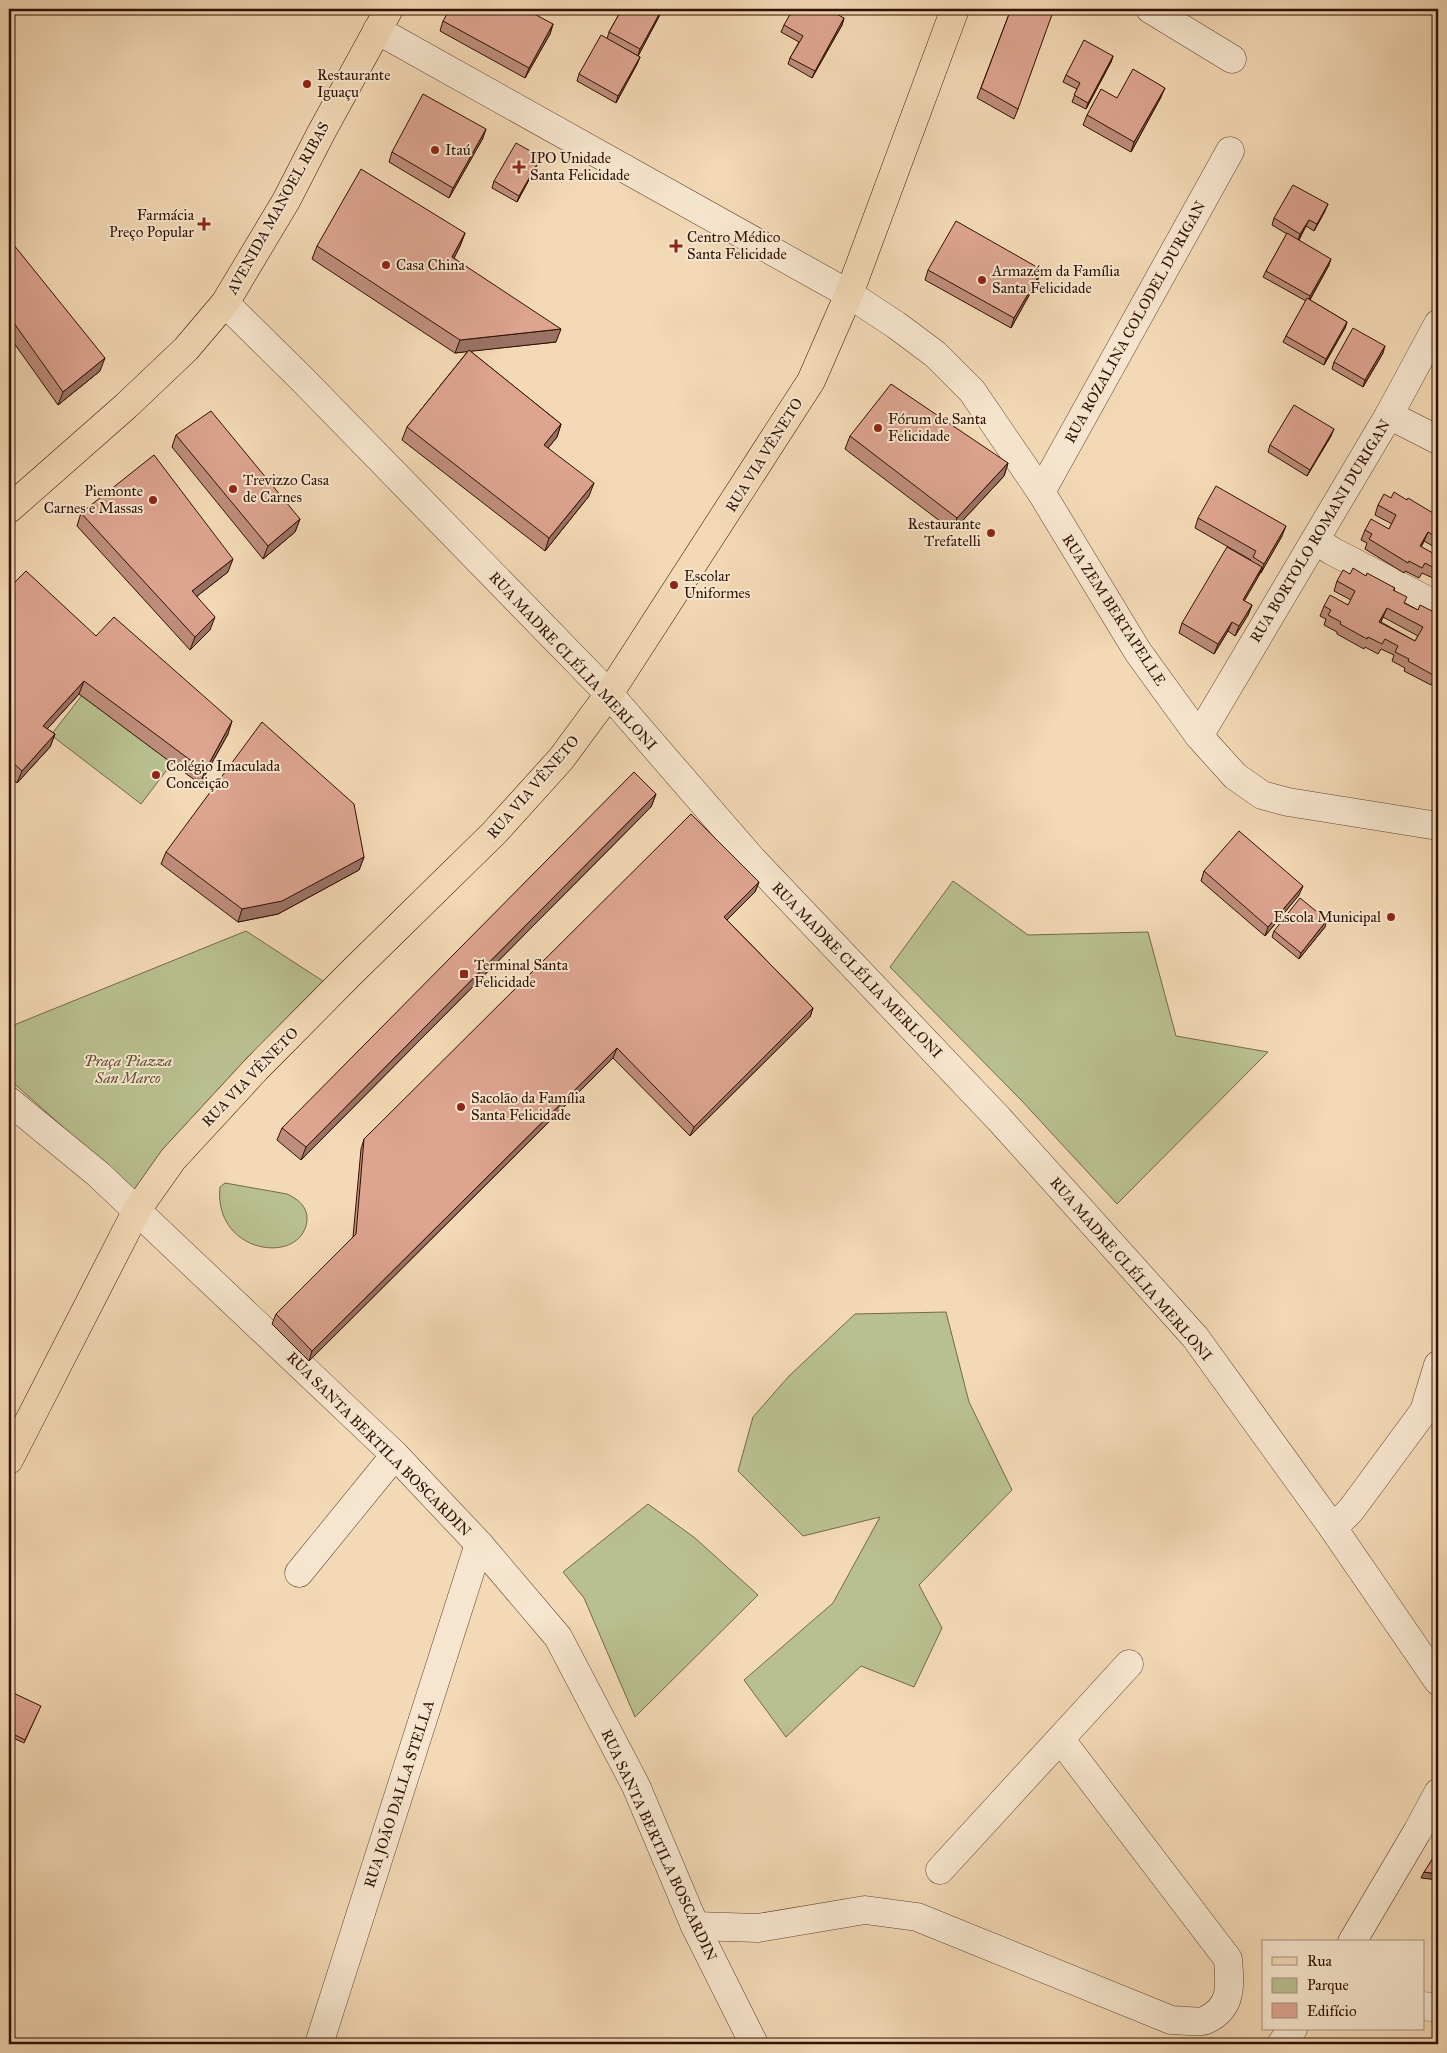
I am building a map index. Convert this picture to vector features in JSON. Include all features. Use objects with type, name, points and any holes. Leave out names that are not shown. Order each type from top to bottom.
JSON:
[{"type":"main road","name":"RUA VIA VÊNETO","points":[[9,1460],[136,1210],[173,1159],[250,1076],[350,974],[494,833],[561,759],[609,694],[806,388],[849,294],[955,9]]},
{"type":"main road","name":"AVENIDA MANOEL RIBAS","points":[[9,509],[126,406],[186,349],[225,303],[286,201],[383,19]]},
{"type":"street","points":[[1150,9],[1232,59]]},
{"type":"street","name":"RUA ZEM BERTAPELLE","points":[[383,19],[849,294],[896,325],[934,354],[972,391],[1040,492],[1138,652],[1199,736],[1235,776],[1262,795],[1288,802],[1438,826]]},
{"type":"street","name":"RUA ROZALINA COLODEL DURIGAN","points":[[1040,492],[1230,151]]},
{"type":"street","name":"RUA MADRE CLÉLIA MERLONI","points":[[225,303],[310,387],[609,694],[742,865],[999,1119],[1195,1337],[1333,1528],[1438,1681]]},
{"type":"street","name":"RUA BORTOLO ROMANI DURIGAN","points":[[1199,736],[1389,415],[1438,324]]},
{"type":"street","points":[[1389,415],[1438,440]]},
{"type":"street","points":[[1315,540],[1332,551],[1438,606]]},
{"type":"street","name":"RUA SANTA BERTILA BOSCARDIN","points":[[9,1101],[98,1174],[278,1337],[395,1455],[479,1544],[558,1637],[636,1786],[694,1926],[754,2044]]},
{"type":"street","points":[[1333,1528],[1351,1510],[1424,1411],[1438,1365]]},
{"type":"street","points":[[299,1573],[395,1455]]},
{"type":"street","name":"RUA JOÃO DALLA STELLA","points":[[319,2044],[479,1544]]},
{"type":"street","points":[[940,1870],[1129,1664]]},
{"type":"street","points":[[694,1926],[758,1928],[865,1910],[917,1917],[1171,2020],[1205,2021],[1226,2005],[1230,1987],[1228,1959],[1060,1740]]},
{"type":"street","points":[[1353,1940],[1438,1793]]},
{"type":"street","points":[[1424,2006],[1438,2008]]},
{"type":"street","points":[[1281,2044],[1292,2030]]},
{"type":"green space","points":[[97,676],[186,745],[141,804],[51,735]]},
{"type":"green space","points":[[953,881],[1028,935],[1148,932],[1176,1036],[1268,1052],[1117,1204],[1022,1101],[890,967]]},
{"type":"green space","name":"Praça Piazza San Marco","points":[[246,931],[326,983],[134,1190],[9,1079],[9,1027]]},
{"type":"green space","points":[[225,1183],[287,1194],[295,1198],[302,1204],[307,1215],[302,1235],[291,1244],[276,1248],[259,1246],[243,1239],[230,1227],[222,1210],[220,1187]]},
{"type":"green space","points":[[946,1312],[969,1402],[1012,1490],[919,1585],[942,1628],[914,1687],[861,1666],[786,1737],[744,1680],[833,1603],[880,1517],[803,1536],[738,1471],[753,1417],[789,1376],[855,1314]]},
{"type":"green space","points":[[648,1504],[695,1538],[758,1595],[635,1717],[584,1598],[563,1572]]},
{"type":"building","points":[[450,9],[525,9],[553,24],[529,68],[443,21]]},
{"type":"building","points":[[622,9],[662,9],[640,49],[609,32]]},
{"type":"building","points":[[793,9],[827,9],[844,18],[815,71],[790,58],[803,36],[784,25]]},
{"type":"building","points":[[1011,9],[1054,9],[1018,109],[981,88]]},
{"type":"building","points":[[601,35],[640,57],[618,96],[579,74]]},
{"type":"building","points":[[1084,40],[1113,56],[1088,103],[1074,95],[1080,83],[1066,75]]},
{"type":"building","points":[[1133,69],[1165,88],[1134,142],[1087,115],[1101,89],[1117,98]]},
{"type":"building","name":"Itaú","points":[[423,94],[486,129],[453,188],[392,152]]},
{"type":"building","points":[[516,143],[541,157],[519,196],[494,181]]},
{"type":"building","name":"Casa China","points":[[361,169],[465,233],[452,257],[561,329],[460,340],[317,246]]},
{"type":"building","points":[[1293,185],[1328,204],[1317,224],[1309,220],[1300,234],[1274,218]]},
{"type":"building","name":"Armazém da Família Santa Felicidade","points":[[956,221],[1042,270],[1014,318],[928,270]]},
{"type":"building","points":[[1287,233],[1331,259],[1310,296],[1266,271]]},
{"type":"building","points":[[9,239],[105,358],[63,392],[9,316]]},
{"type":"building","points":[[1307,298],[1347,322],[1326,359],[1286,336]]},
{"type":"building","points":[[1353,328],[1385,346],[1365,380],[1334,362]]},
{"type":"building","points":[[469,350],[561,424],[544,445],[594,483],[549,538],[407,427]]},
{"type":"building","points":[[891,384],[1008,463],[957,518],[850,436]]},
{"type":"building","points":[[1294,405],[1334,429],[1310,470],[1270,445]]},
{"type":"building","name":"Trevizzo Casa de Carnes","points":[[211,411],[300,519],[268,546],[176,435]]},
{"type":"building","points":[[154,455],[233,559],[192,591],[215,617],[195,637],[81,513]]},
{"type":"building","points":[[1216,486],[1286,526],[1264,564],[1253,557],[1256,551],[1198,518]]},
{"type":"building","points":[[1394,492],[1438,516],[1438,538],[1428,532],[1420,546],[1438,556],[1438,570],[1425,563],[1422,568],[1409,561],[1408,563],[1369,539],[1372,534],[1365,530],[1371,519],[1389,529],[1396,515],[1378,505],[1384,494],[1391,498]]},
{"type":"building","points":[[1227,547],[1262,567],[1243,600],[1252,605],[1239,626],[1232,622],[1218,644],[1182,623]]},
{"type":"building","points":[[1353,568],[1366,576],[1367,573],[1395,588],[1393,590],[1407,597],[1404,603],[1418,610],[1420,605],[1438,612],[1438,675],[1436,674],[1435,676],[1395,652],[1398,646],[1385,639],[1382,644],[1368,637],[1367,639],[1328,615],[1331,610],[1324,606],[1330,595],[1348,605],[1355,591],[1337,581],[1343,570],[1350,574]],"holes":[[[1387,608],[1423,627],[1415,641],[1379,622]]]},
{"type":"building","points":[[26,571],[96,636],[114,617],[232,721],[205,771],[84,681],[43,726],[55,734],[22,771],[9,759],[9,588]]},
{"type":"building","points":[[262,722],[354,804],[364,857],[282,901],[242,909],[166,852]]},
{"type":"building","name":"Terminal Santa Felicidade","points":[[634,772],[656,794],[306,1147],[282,1128]]},
{"type":"building","points":[[691,814],[759,882],[724,917],[813,1008],[694,1127],[617,1048],[312,1351],[276,1314],[356,1234],[364,1139]]},
{"type":"building","points":[[1239,831],[1303,886],[1268,927],[1204,871]]},
{"type":"building","points":[[1300,898],[1327,920],[1301,953],[1274,931]]},
{"type":"building","points":[[9,1691],[41,1706],[25,1740],[9,1732]]},
{"type":"building","points":[[1438,1850],[1438,1874],[1424,1872]]},
{"type":"place","name":"Restaurante Iguaçu","points":[[307,84]]},
{"type":"place","name":"Itaú","points":[[435,150]]},
{"type":"place","name":"IPO Unidade Santa Felicidade","points":[[519,167]]},
{"type":"place","name":"Farmácia Preço Popular","points":[[204,224]]},
{"type":"place","name":"Centro Médico Santa Felicidade","points":[[676,246]]},
{"type":"place","name":"Casa China","points":[[386,265]]},
{"type":"place","name":"Armazém da Família Santa Felicidade","points":[[982,280]]},
{"type":"place","name":"Fórum de Santa Felicidade","points":[[878,428]]},
{"type":"place","name":"Trevizzo Casa de Carnes","points":[[233,489]]},
{"type":"place","name":"Piemonte Carnes e Massas","points":[[153,500]]},
{"type":"place","name":"Restaurante Trefatelli","points":[[991,533]]},
{"type":"place","name":"Escolar Uniformes","points":[[674,585]]},
{"type":"place","name":"Colégio Imaculada Conceição","points":[[156,775]]},
{"type":"place","name":"Escola Municipal","points":[[1391,917]]},
{"type":"place","name":"Terminal Santa Felicidade","points":[[464,974]]},
{"type":"place","name":"Sacolão da Família Santa Felicidade","points":[[461,1107]]}]
